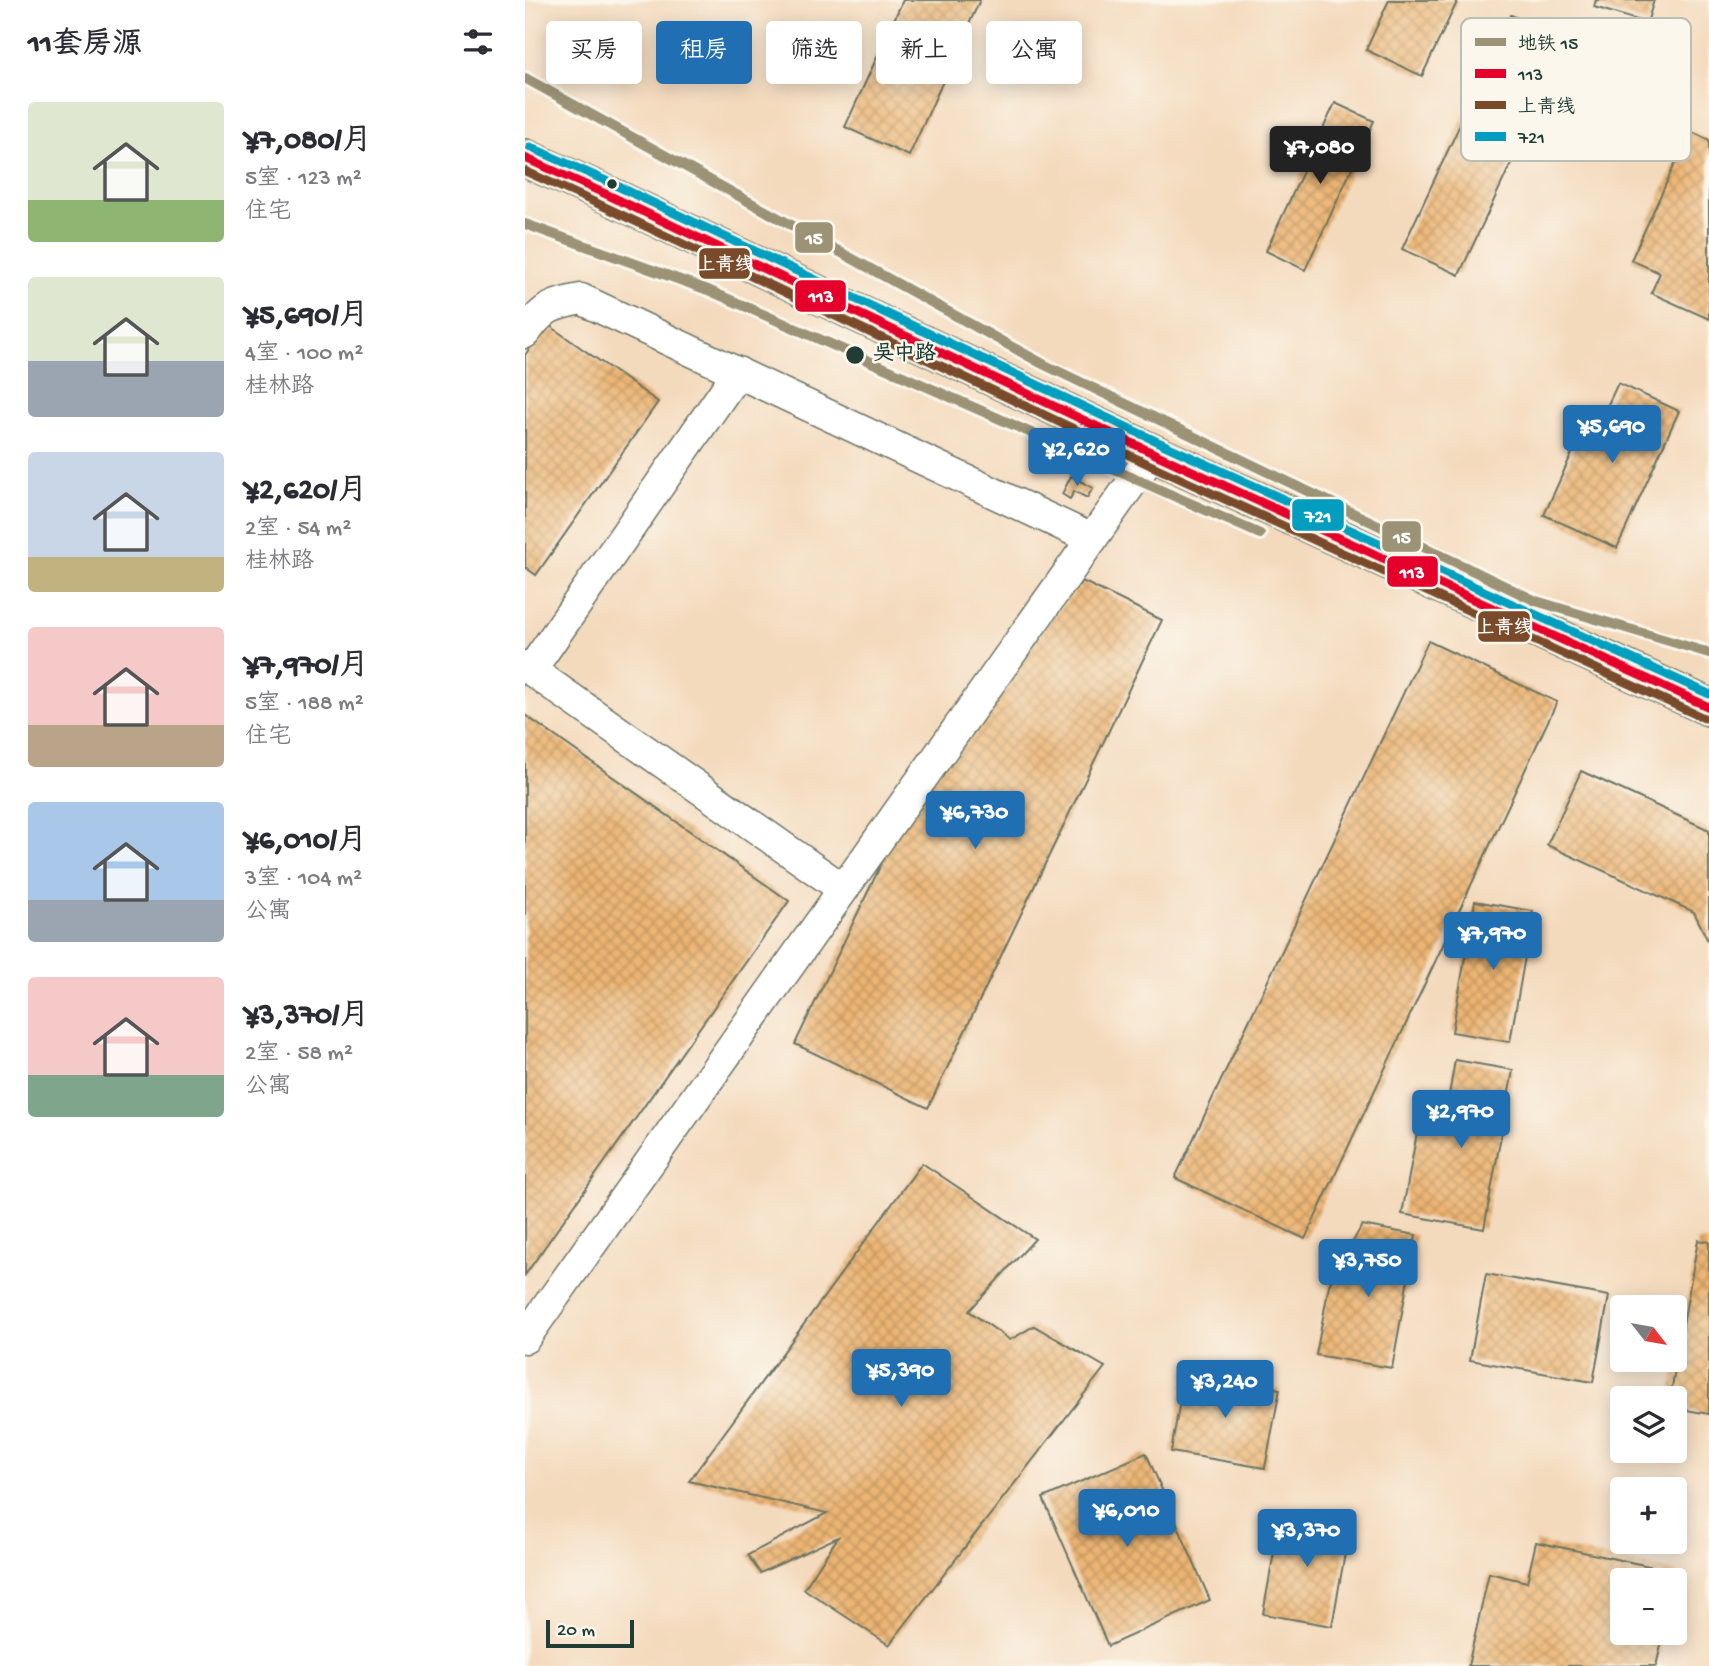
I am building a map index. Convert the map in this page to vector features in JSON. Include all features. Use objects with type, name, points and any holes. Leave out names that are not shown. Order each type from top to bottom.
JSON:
[{"type":"main road","points":[[525,158],[1153,453],[1709,707]]},
{"type":"lane","points":[[525,333],[538,315],[557,303],[582,299],[1092,539]]},
{"type":"lane","points":[[738,372],[528,668],[843,889]]},
{"type":"lane","points":[[525,1338],[1153,453]]},
{"type":"building","points":[[903,0],[980,0],[970,21],[893,21]]},
{"type":"building","points":[[1389,0],[1458,0],[1422,76],[1366,50]]},
{"type":"building","points":[[1596,0],[1654,0],[1649,18],[1630,18],[1594,7]]},
{"type":"building","points":[[876,59],[876,84],[942,84],[909,156],[845,127]]},
{"type":"building","points":[[1335,103],[1374,121],[1305,270],[1266,251]]},
{"type":"building","points":[[1461,122],[1461,161],[1512,161],[1459,275],[1402,249]]},
{"type":"building","points":[[1691,131],[1709,140],[1709,319],[1651,293],[1660,273],[1631,260],[1676,161],[1691,161]]},
{"type":"building","points":[[547,324],[658,402],[536,575],[525,567],[525,355]]},
{"type":"building","points":[[1618,383],[1679,411],[1617,548],[1544,515],[1592,409],[1603,415]]},
{"type":"building","points":[[1071,476],[1093,488],[1087,498],[1074,491],[1070,499],[1062,494]]},
{"type":"building","points":[[1082,581],[1162,620],[928,1108],[795,1044],[920,783]]},
{"type":"building","points":[[1428,641],[1557,702],[1305,1239],[1175,1178]]},
{"type":"building","points":[[525,715],[789,901],[525,1275]]},
{"type":"building","points":[[1581,771],[1709,830],[1709,943],[1694,912],[1547,845]]},
{"type":"building","points":[[1475,901],[1533,911],[1510,1042],[1452,1032]]},
{"type":"building","points":[[1455,1060],[1513,1070],[1484,1229],[1402,1214],[1418,1127],[1443,1131]]},
{"type":"building","points":[[922,1163],[1035,1239],[969,1311],[1010,1340],[1034,1326],[1105,1367],[889,1645],[804,1589],[838,1537],[760,1573],[748,1555],[827,1513],[689,1481]]},
{"type":"building","points":[[1362,1225],[1416,1235],[1392,1368],[1316,1355],[1329,1285]]},
{"type":"building","points":[[1698,1240],[1709,1242],[1709,1414],[1687,1410],[1687,1386],[1672,1386],[1675,1372],[1687,1372],[1687,1302]]},
{"type":"building","points":[[1486,1274],[1609,1296],[1593,1382],[1470,1360]]},
{"type":"building","points":[[1185,1372],[1280,1389],[1265,1468],[1171,1452]]},
{"type":"building","points":[[1146,1453],[1210,1600],[1108,1646],[1043,1498]]},
{"type":"building","points":[[1281,1513],[1350,1525],[1332,1626],[1263,1614]]},
{"type":"building","points":[[1536,1542],[1658,1568],[1610,1568],[1610,1645],[1661,1645],[1656,1666],[1468,1666],[1489,1573],[1527,1582]]},
{"type":"metro line","name":"15","points":[[525,78],[1043,364],[1536,601],[1709,653]]},
{"type":"metro line","name":"15","points":[[525,224],[708,290],[1260,534]]},
{"type":"transit line","name":"721","points":[[530,147],[1158,442],[1709,694]]},
{"type":"transit line","name":"113","points":[[525,158],[1153,453],[1709,707]]},
{"type":"transit line","name":"上青线","points":[[525,171],[1148,464],[1704,718]]},
{"type":"place","name":"吴中路","points":[[855,355]]}]
